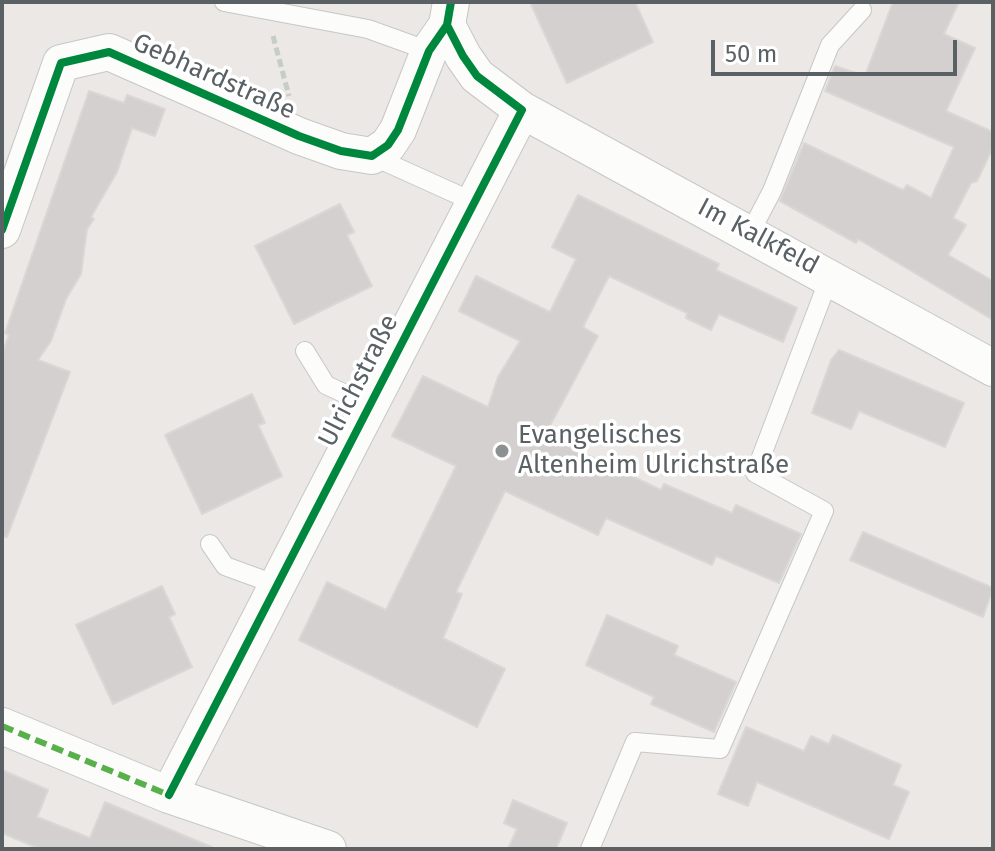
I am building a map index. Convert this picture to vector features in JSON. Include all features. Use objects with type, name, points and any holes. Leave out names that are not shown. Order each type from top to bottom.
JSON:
[{"type":"street","points":[[442,26],[477,76],[522,110]]},
{"type":"street","points":[[372,156],[388,145],[398,130],[442,26]]},
{"type":"street","name":"Gebhardstraße","points":[[2,230],[61,63],[109,52],[299,136],[341,151],[372,156]]},
{"type":"street","name":"Im Kalkfeld","points":[[522,110],[993,368]]},
{"type":"street","name":"Ulrichstraße","points":[[169,795],[522,110]]},
{"type":"street","points":[[2,726],[169,795],[328,849]]},
{"type":"lane","points":[[224,2],[368,29],[442,26]]},
{"type":"lane","points":[[750,233],[772,191],[830,45],[862,10]]},
{"type":"lane","points":[[372,156],[474,202]]},
{"type":"lane","points":[[590,849],[635,742],[720,749],[824,511],[755,473],[830,276]]},
{"type":"lane","points":[[305,351],[326,385],[369,405]]},
{"type":"lane","points":[[210,544],[225,566],[277,585]]},
{"type":"path","points":[[267,12],[299,136]]},
{"type":"building","points":[[530,2],[635,2],[653,42],[567,83]]},
{"type":"building","points":[[893,2],[959,2],[944,34],[975,48],[946,111],[993,132],[993,147],[977,181],[971,183],[953,218],[966,225],[948,255],[993,281],[993,320],[858,239],[856,243],[780,201],[804,143],[903,190],[907,185],[931,198],[954,147],[825,91],[835,66],[865,76]]},
{"type":"building","points":[[89,91],[124,103],[127,95],[165,109],[155,136],[132,128],[117,172],[91,217],[94,219],[87,229],[81,274],[66,299],[51,341],[38,360],[70,372],[7,537],[2,536],[2,354],[9,335],[5,333]]},
{"type":"building","name":"Evangelisches Altenheim Ulrichstraße","points":[[578,195],[719,264],[716,270],[797,308],[783,342],[719,314],[711,330],[686,318],[687,313],[609,276],[583,327],[598,336],[545,435],[661,490],[664,484],[732,513],[736,505],[801,534],[779,583],[716,556],[712,565],[606,518],[598,535],[505,491],[456,592],[462,594],[443,638],[505,669],[477,727],[299,640],[327,582],[386,610],[456,466],[392,436],[423,376],[488,407],[498,377],[520,341],[459,311],[476,276],[550,312],[576,259],[552,247]]},
{"type":"building","points":[[340,204],[354,232],[347,235],[372,286],[294,324],[255,246]]},
{"type":"building","points":[[839,350],[964,403],[945,447],[859,411],[851,429],[812,413],[831,360]]},
{"type":"building","points":[[252,394],[265,423],[258,425],[282,476],[202,514],[165,435]]},
{"type":"building","points":[[863,532],[993,588],[983,617],[850,560]]},
{"type":"building","points":[[162,586],[175,614],[169,617],[192,667],[113,704],[76,625]]},
{"type":"building","points":[[607,615],[678,646],[674,655],[736,682],[714,732],[651,704],[654,697],[586,665]]},
{"type":"building","points":[[746,727],[804,751],[811,736],[829,744],[833,735],[901,765],[893,785],[909,792],[889,839],[757,782],[748,806],[718,794]]},
{"type":"building","points":[[2,770],[48,790],[37,817],[90,838],[105,802],[216,849],[40,849],[2,833]]},
{"type":"building","points":[[513,800],[567,823],[556,849],[508,849],[517,829],[504,823]]},
{"type":"marked path","points":[[2,726],[169,795]]},
{"type":"cycle path","points":[[169,795],[522,110],[477,76],[463,56],[447,25],[451,2]]},
{"type":"cycle path","points":[[2,230],[61,63],[109,52],[299,136],[341,151],[372,156],[388,145],[398,130],[429,51],[447,25]]},
{"type":"place","name":"Evangelisches Altenheim Ulrichstraße","points":[[502,451]]}]
